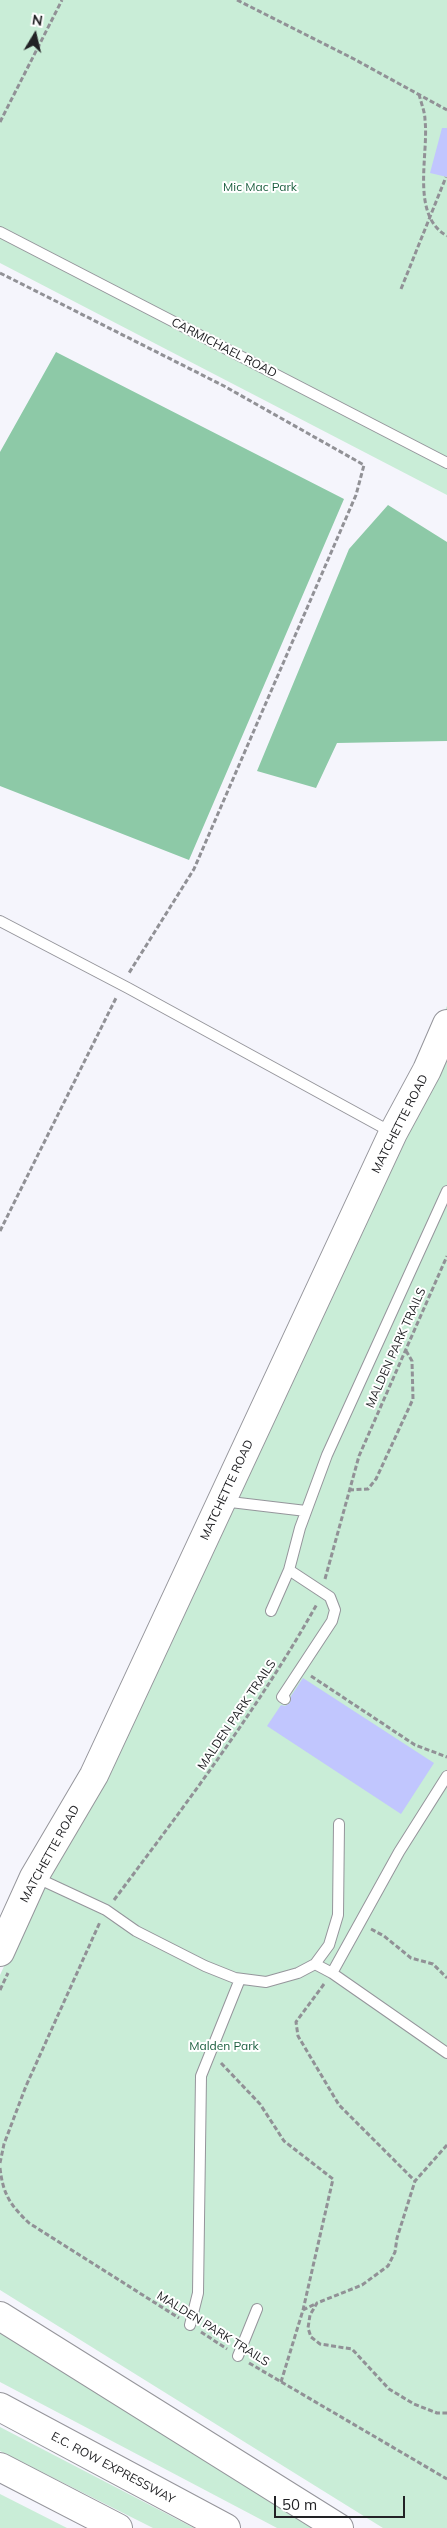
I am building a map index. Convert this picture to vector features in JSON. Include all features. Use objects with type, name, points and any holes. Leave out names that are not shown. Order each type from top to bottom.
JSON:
[{"type":"main road","name":"MATCHETTE ROAD","points":[[0,1952],[34,1877],[94,1775],[221,1501],[394,1133],[427,1070],[447,1024]]},
{"type":"main road","points":[[0,2316],[339,2528]]},
{"type":"main road","name":"E.C. ROW EXPRESSWAY","points":[[0,2407],[226,2528]]},
{"type":"main road","points":[[0,2467],[118,2528]]},
{"type":"lane","name":"CARMICHAEL ROAD","points":[[0,232],[447,463]]},
{"type":"lane","points":[[0,921],[394,1133]]},
{"type":"lane","points":[[271,1611],[289,1570],[306,1511],[327,1455],[447,1191]]},
{"type":"lane","points":[[221,1501],[306,1511]]},
{"type":"lane","points":[[284,1699],[282,1697],[332,1621],[335,1610],[334,1603],[330,1597],[289,1570]]},
{"type":"lane","points":[[332,1973],[399,1852],[447,1776]]},
{"type":"lane","points":[[34,1877],[106,1910],[136,1931],[205,1966],[240,1979],[266,1982],[298,1973],[315,1964],[329,1945],[338,1915],[339,1824]]},
{"type":"lane","points":[[315,1964],[332,1973],[447,2053]]},
{"type":"lane","points":[[190,2325],[198,2293],[201,2076],[240,1979]]},
{"type":"lane","points":[[238,2356],[257,2309]]},
{"type":"path","points":[[0,122],[62,0]]},
{"type":"path","points":[[237,0],[447,110]]},
{"type":"path","points":[[419,94],[426,120],[424,195],[430,217],[439,230],[447,236]]},
{"type":"path","points":[[401,288],[446,177]]},
{"type":"path","points":[[0,273],[224,386],[364,465],[352,504],[194,868],[122,985],[0,1231]]},
{"type":"path","name":"MALDEN PARK TRAILS","points":[[0,2163],[4,2144],[26,2086],[106,1910],[200,1785],[291,1649],[321,1592],[359,1456],[447,1256]]},
{"type":"path","points":[[349,1490],[368,1489],[376,1479],[414,1399],[412,1361],[405,1348]]},
{"type":"path","points":[[301,1669],[415,1746],[447,1757]]},
{"type":"path","points":[[360,1923],[384,1936],[411,1958],[433,1964],[447,1978]]},
{"type":"path","points":[[332,1973],[296,2022],[298,2036],[339,2105],[415,2181]]},
{"type":"path","points":[[213,2046],[224,2068],[260,2104],[284,2141],[333,2179],[303,2310],[281,2382]]},
{"type":"path","points":[[303,2310],[362,2285],[388,2266],[395,2252],[397,2238],[415,2181],[447,2145]]},
{"type":"path","name":"MALDEN PARK TRAILS","points":[[0,2168],[2,2186],[12,2207],[29,2223],[238,2356],[447,2479]]},
{"type":"path","points":[[317,2303],[310,2315],[308,2328],[311,2337],[320,2344],[352,2349],[389,2389],[414,2404],[437,2413],[447,2414]]},
{"type":"green space","name":"Mic Mac Park","points":[[0,0],[447,0],[447,495],[0,263]]},
{"type":"green space","points":[[56,352],[344,499],[189,860],[0,786],[0,452]]},
{"type":"green space","points":[[388,505],[447,542],[447,741],[337,743],[316,788],[257,771],[349,549]]},
{"type":"green space","name":"Malden Park","points":[[447,1006],[447,2528],[383,2528],[0,2290],[0,1975]]},
{"type":"green space","points":[[0,2330],[319,2528],[277,2528],[0,2382]]},
{"type":"green space","points":[[0,2427],[194,2528],[153,2528],[0,2451]]},
{"type":"green space","points":[[0,2494],[67,2528],[0,2528]]},
{"type":"building","points":[[442,128],[447,128],[447,177],[430,173]]},
{"type":"building","points":[[303,1678],[434,1763],[401,1814],[267,1726],[281,1705],[285,1706],[290,1703],[291,1696]]}]
